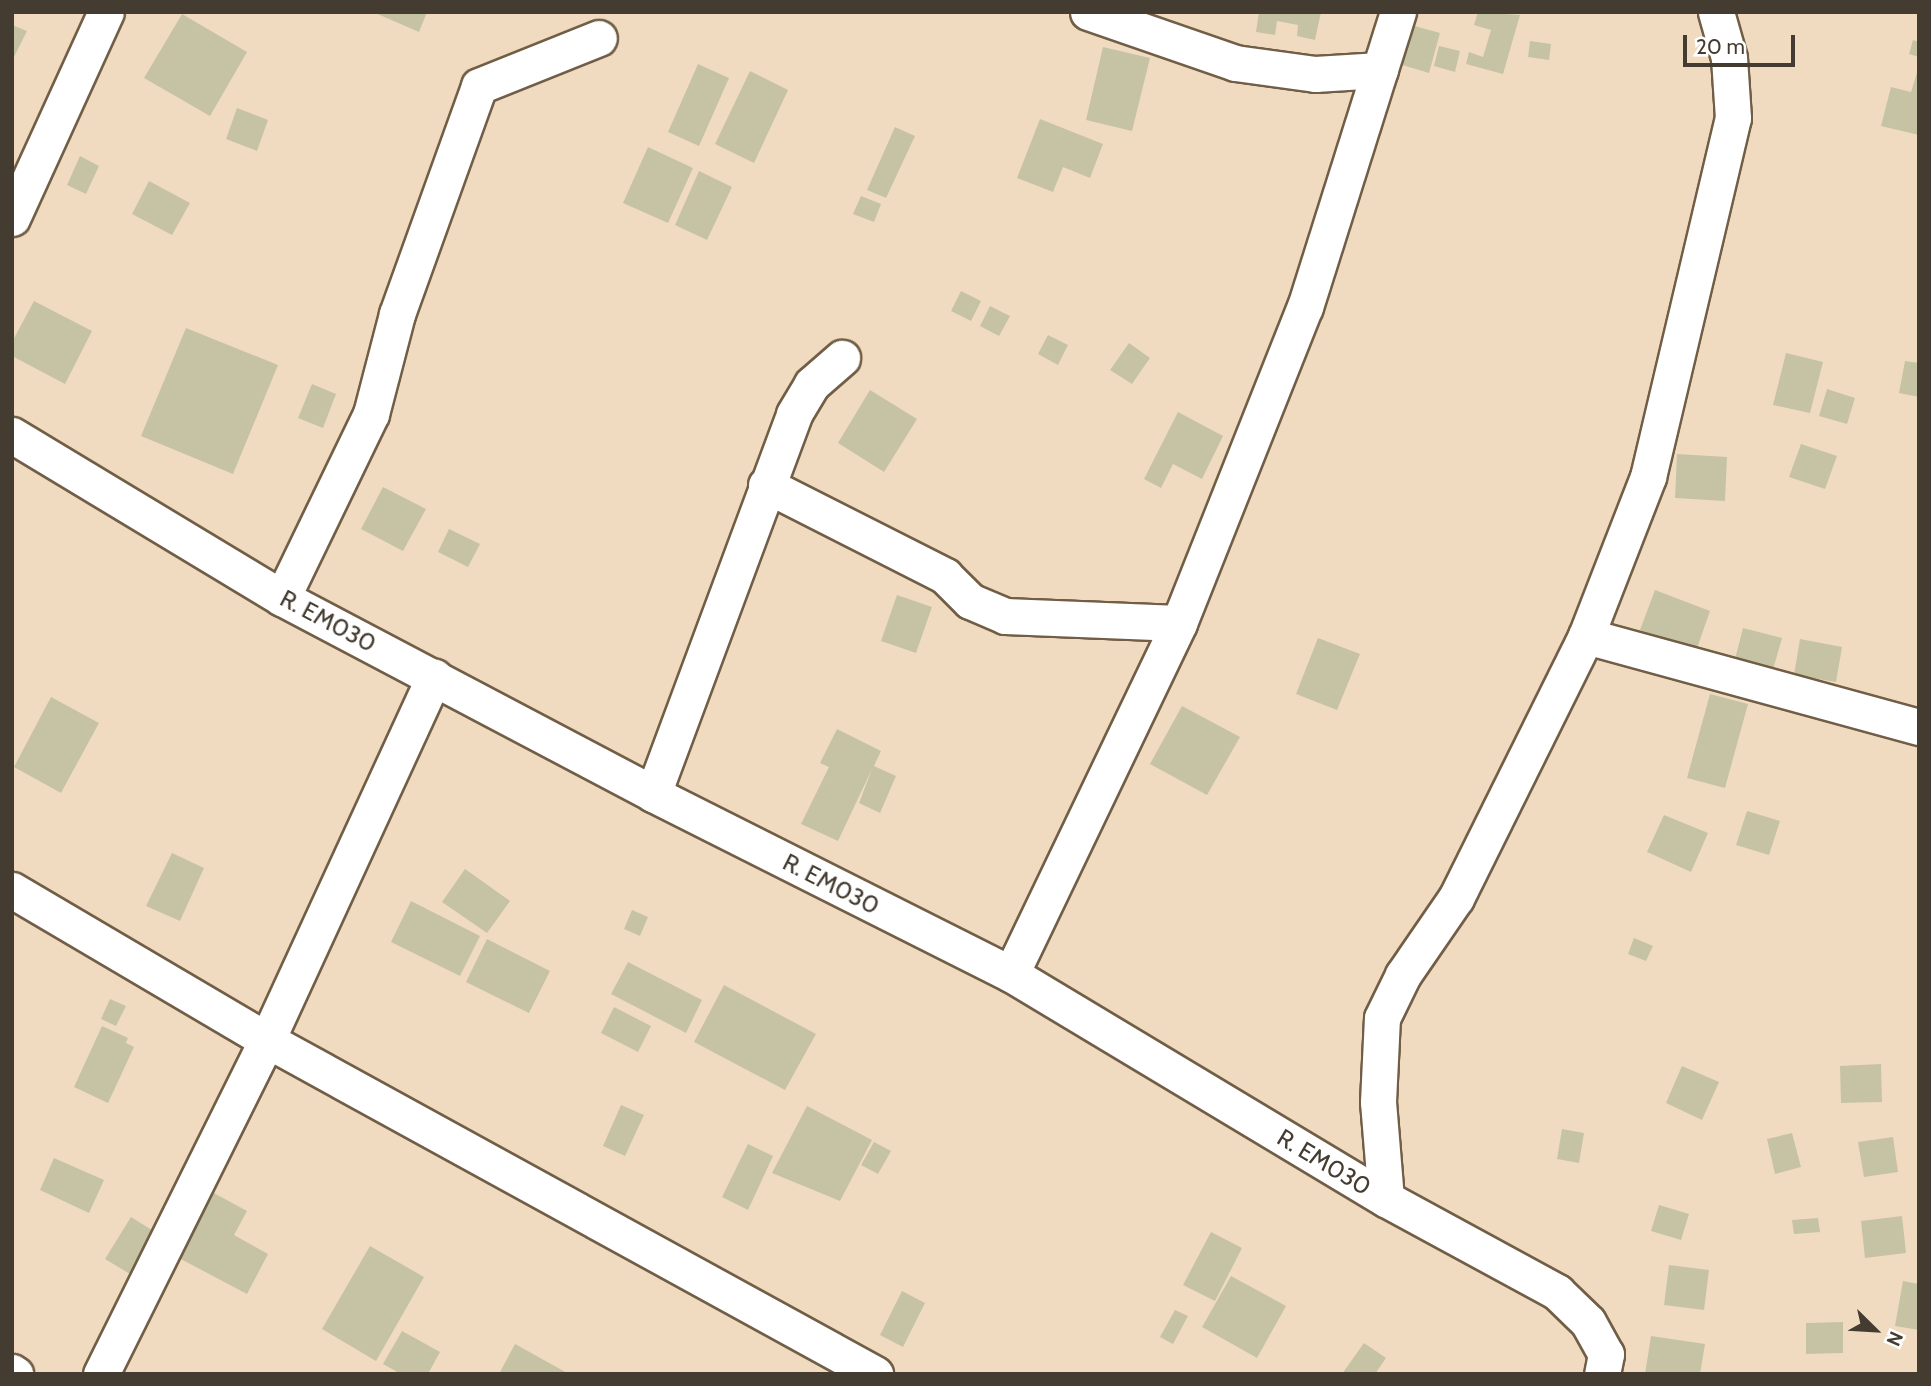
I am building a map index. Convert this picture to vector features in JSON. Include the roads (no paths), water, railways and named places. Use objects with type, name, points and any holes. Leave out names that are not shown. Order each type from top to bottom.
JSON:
[{"type":"street","points":[[12,218],[106,12]]},
{"type":"street","points":[[1088,12],[1234,63],[1315,74],[1380,70]]},
{"type":"street","points":[[1012,974],[1179,623],[1305,307],[1398,12]]},
{"type":"street","points":[[1386,1199],[1378,1102],[1382,1018],[1403,975],[1456,898],[1586,636],[1648,477],[1733,118],[1729,58],[1716,12]]},
{"type":"street","points":[[282,598],[371,414],[397,314],[480,86],[599,38]]},
{"type":"street","points":[[653,794],[766,485],[800,404],[812,384],[842,358]]},
{"type":"street","name":"R. EM030","points":[[12,435],[282,598],[653,794],[1012,974],[1386,1199],[1557,1292],[1588,1322],[1600,1343],[1606,1354],[1602,1374]]},
{"type":"street","points":[[766,485],[945,576],[970,601],[1005,615],[1179,623]]},
{"type":"street","points":[[1586,636],[1919,727]]},
{"type":"street","points":[[101,1374],[267,1040],[434,677]]},
{"type":"street","points":[[12,890],[267,1040],[875,1374]]}]
